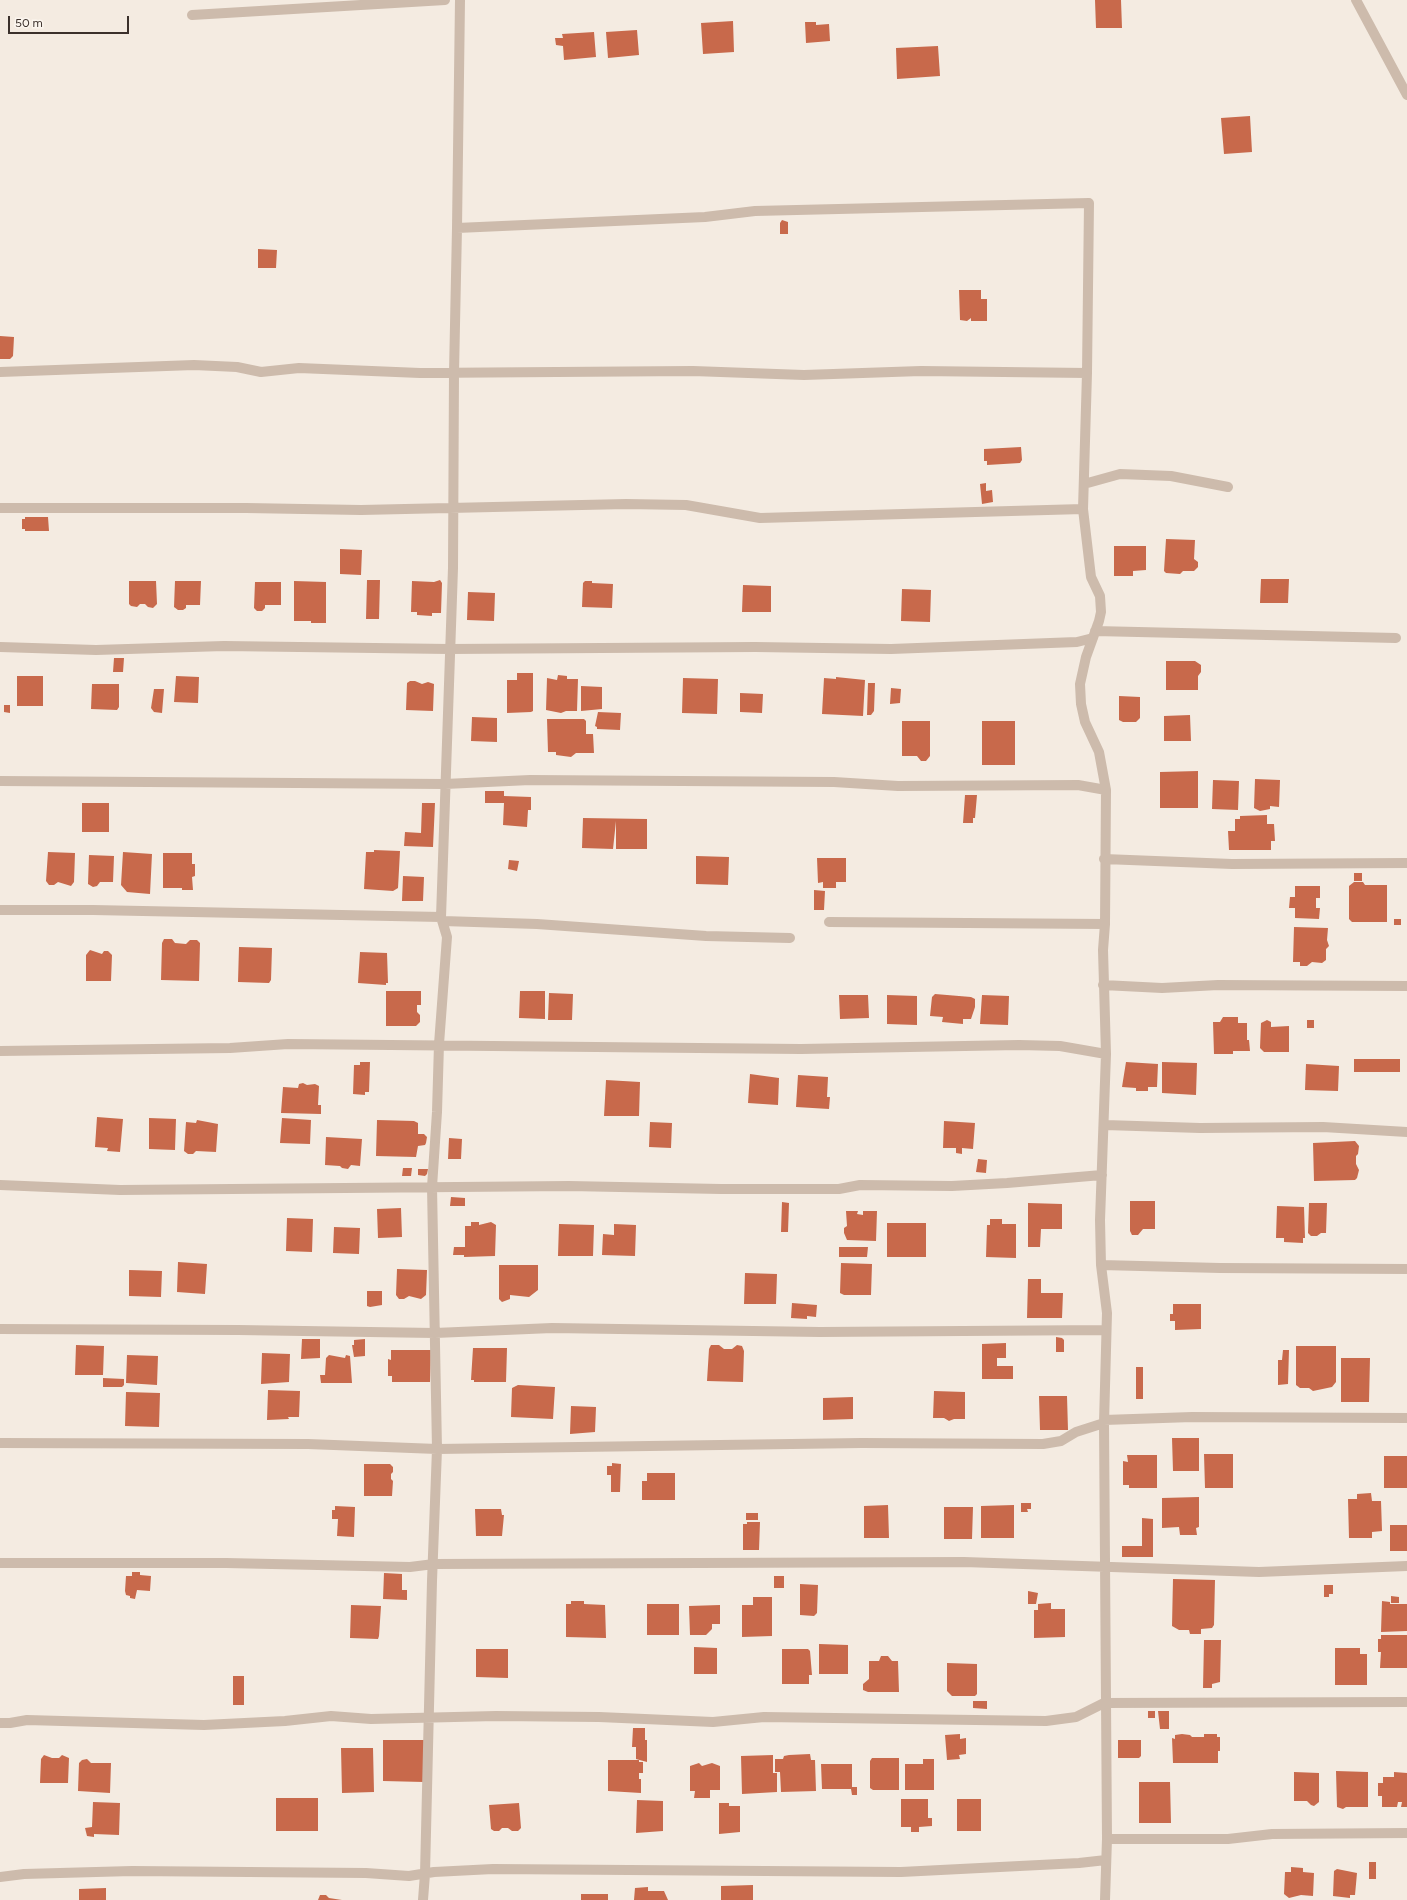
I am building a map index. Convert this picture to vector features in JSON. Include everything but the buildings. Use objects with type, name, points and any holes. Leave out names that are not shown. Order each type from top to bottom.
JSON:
[{"type":"street","points":[[192,15],[445,0]]},
{"type":"street","points":[[423,1900],[437,1449],[432,1187],[437,1112],[439,1044],[447,937],[442,919],[449,649],[453,568],[452,508],[460,0]]},
{"type":"street","points":[[1356,0],[1407,94]]},
{"type":"street","points":[[457,228],[705,217],[755,211],[1088,203],[1088,373],[1083,509],[1091,577],[1100,596],[1101,612],[1086,657],[1080,684],[1081,704],[1085,722],[1099,752],[1106,790],[1103,985],[1106,1054],[1101,1265],[1107,1313],[1104,1422],[1105,1900]]},
{"type":"street","points":[[0,372],[194,364],[237,367],[261,372],[299,368],[454,373],[660,370],[804,375],[921,372],[1088,373]]},
{"type":"street","points":[[1084,484],[1120,474],[1171,476],[1228,487]]},
{"type":"street","points":[[0,508],[246,508],[361,510],[626,504],[686,505],[760,518],[1083,509]]},
{"type":"street","points":[[0,647],[96,650],[224,646],[449,649],[746,647],[891,649],[1077,642],[1094,634],[1396,638]]},
{"type":"street","points":[[0,781],[445,784],[538,780],[834,782],[898,786],[1078,785],[1106,790]]},
{"type":"street","points":[[1104,859],[1232,864],[1407,863]]},
{"type":"street","points":[[0,910],[93,910],[442,919],[706,936],[790,938]]},
{"type":"street","points":[[829,922],[1105,924]]},
{"type":"street","points":[[1103,985],[1162,988],[1218,985],[1407,986]]},
{"type":"street","points":[[0,1051],[230,1048],[288,1044],[439,1044],[801,1049],[1019,1045],[1060,1046],[1106,1054]]},
{"type":"street","points":[[1105,1125],[1200,1128],[1322,1128],[1407,1132]]},
{"type":"street","points":[[0,1185],[120,1190],[432,1187],[839,1189],[860,1185],[952,1186],[1102,1175]]},
{"type":"street","points":[[1101,1265],[1220,1268],[1407,1269]]},
{"type":"street","points":[[0,1329],[435,1333],[552,1328],[820,1332],[1106,1330]]},
{"type":"street","points":[[0,1443],[308,1444],[437,1449],[862,1443],[1043,1444],[1060,1441],[1076,1432],[1104,1422],[1192,1416],[1407,1418]]},
{"type":"street","points":[[0,1563],[226,1563],[410,1567],[434,1564],[964,1562],[1104,1568],[1259,1572],[1407,1566]]},
{"type":"street","points":[[0,1723],[27,1720],[204,1724],[285,1721],[331,1716],[371,1719],[429,1717],[599,1717],[713,1722],[764,1717],[1046,1721],[1076,1717],[1104,1703],[1407,1702]]},
{"type":"street","points":[[1106,1839],[1228,1839],[1272,1834],[1407,1832]]},
{"type":"street","points":[[0,1876],[132,1871],[366,1872],[409,1876],[493,1869],[901,1872],[1079,1863],[1106,1860]]}]
